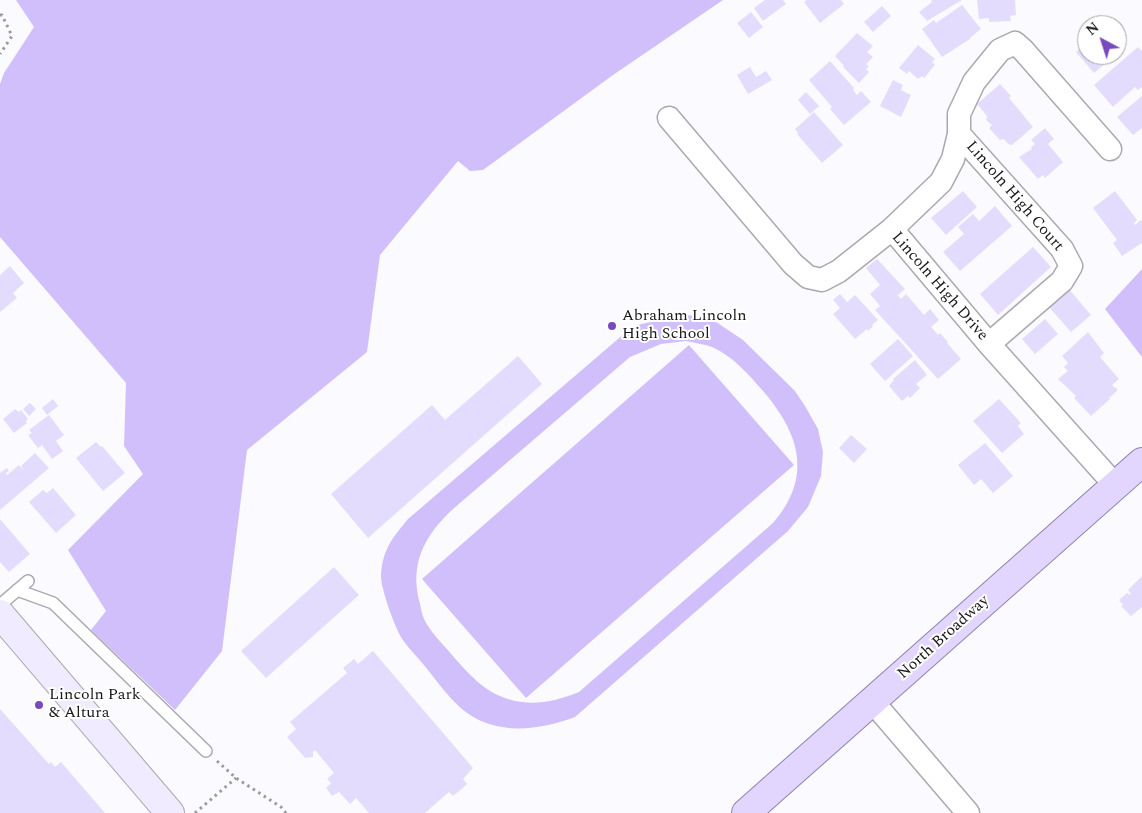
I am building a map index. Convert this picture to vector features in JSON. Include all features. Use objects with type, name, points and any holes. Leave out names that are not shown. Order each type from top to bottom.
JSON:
[{"type":"main road","name":"North Broadway","points":[[746,813],[1142,462]]},
{"type":"street","points":[[892,229],[941,182],[953,159],[958,134],[959,114],[974,82],[1000,50],[1015,43],[1024,50],[1110,149]]},
{"type":"street","name":"Lincoln High Drive","points":[[669,118],[793,264],[808,277],[822,280],[839,271],[892,229],[989,344],[1115,486]]},
{"type":"street","name":"Lincoln High Court","points":[[958,134],[1062,249],[1071,266],[1062,281],[989,344]]},
{"type":"street","points":[[2,617],[170,813]]},
{"type":"street","points":[[872,702],[968,813]]},
{"type":"lane","points":[[2,617],[17,590],[28,581]]},
{"type":"lane","points":[[17,590],[53,603],[206,751]]},
{"type":"path","points":[[0,15],[12,36],[0,54]]},
{"type":"path","points":[[206,751],[236,778],[286,813]]},
{"type":"path","points":[[195,813],[236,778]]},
{"type":"shaded area","points":[[16,0],[723,0],[613,75],[483,170],[470,171],[458,161],[380,255],[367,352],[247,450],[222,651],[175,710],[91,630],[106,611],[68,550],[143,474],[124,446],[126,383],[0,237],[0,84],[4,73],[34,27]]},
{"type":"shaded area","points":[[1142,269],[1142,357],[1105,309]]},
{"type":"shaded area","points":[[688,315],[713,320],[743,340],[795,391],[805,406],[818,429],[823,452],[821,476],[808,507],[788,531],[575,717],[554,724],[532,728],[500,727],[478,720],[460,707],[444,691],[401,637],[388,607],[383,589],[381,576],[383,559],[389,545],[408,519],[625,333],[641,324]],"holes":[[[686,341],[712,347],[734,361],[763,391],[786,423],[797,456],[794,489],[786,506],[773,523],[579,692],[562,698],[535,703],[508,699],[491,692],[464,668],[433,633],[424,619],[417,590],[416,576],[418,563],[427,540],[453,509],[630,357],[661,344]]]},
{"type":"shaded area","points":[[689,345],[794,465],[526,698],[422,579]]},
{"type":"building","points":[[765,0],[783,0],[786,4],[763,21],[754,8]]},
{"type":"building","points":[[807,0],[841,0],[844,4],[820,23],[804,2]]},
{"type":"building","points":[[931,0],[962,0],[927,21],[919,12],[932,2]]},
{"type":"building","points":[[977,0],[1015,0],[1016,15],[1010,16],[1011,21],[989,22],[989,18],[979,19]]},
{"type":"building","points":[[962,5],[981,29],[970,39],[942,57],[922,29],[934,20],[936,23]]},
{"type":"building","points":[[882,6],[891,16],[873,32],[864,22]]},
{"type":"building","points":[[751,12],[763,27],[749,38],[737,23]]},
{"type":"building","points":[[857,33],[873,46],[867,52],[873,57],[866,64],[869,66],[866,69],[869,72],[859,83],[835,56]]},
{"type":"building","points":[[918,45],[935,59],[932,62],[935,65],[924,78],[922,76],[918,79],[909,71],[907,74],[899,68]]},
{"type":"building","points":[[1138,47],[1142,51],[1142,87],[1138,90],[1135,87],[1113,107],[1094,85],[1117,65],[1127,65],[1127,56]]},
{"type":"building","points":[[830,61],[854,88],[853,90],[857,95],[861,91],[871,102],[844,125],[830,109],[832,107],[809,80]]},
{"type":"building","points":[[1087,65],[1103,65],[1094,73]]},
{"type":"building","points":[[750,67],[756,77],[766,71],[772,80],[748,94],[737,75]]},
{"type":"building","points":[[893,80],[903,85],[901,90],[911,95],[901,117],[880,106]]},
{"type":"building","points":[[1000,84],[1033,127],[1012,145],[1008,144],[1004,139],[1000,140],[989,128],[992,125],[986,120],[987,116],[977,104]]},
{"type":"building","points":[[806,92],[819,106],[810,114],[798,100]]},
{"type":"building","points":[[1142,96],[1142,128],[1133,135],[1117,117]]},
{"type":"building","points":[[814,112],[843,145],[822,163],[797,134],[795,129]]},
{"type":"building","points":[[1045,128],[1054,139],[1048,144],[1063,162],[1045,178],[1043,175],[1038,179],[1019,157],[1032,149],[1031,147],[1035,144],[1031,140]]},
{"type":"building","points":[[963,191],[977,207],[946,235],[931,218]]},
{"type":"building","points":[[1115,191],[1137,220],[1134,223],[1135,225],[1142,221],[1142,243],[1122,256],[1113,243],[1117,240],[1093,208]]},
{"type":"building","points":[[995,206],[1012,226],[960,271],[943,252],[964,234],[958,227],[973,214],[979,221]]},
{"type":"building","points":[[1033,247],[1051,267],[998,315],[980,294]]},
{"type":"building","points":[[877,259],[905,289],[898,295],[901,299],[906,294],[924,315],[930,309],[939,320],[931,327],[938,335],[940,333],[961,359],[938,379],[875,310],[880,306],[870,294],[880,285],[866,268]]},
{"type":"building","points":[[10,266],[24,283],[13,293],[17,298],[0,312],[0,275]]},
{"type":"building","points":[[1068,288],[1091,315],[1071,332],[1048,306]]},
{"type":"building","points":[[840,294],[847,302],[855,295],[878,320],[868,331],[867,329],[855,339],[833,314],[840,308],[833,300]]},
{"type":"building","points":[[1045,319],[1058,334],[1035,354],[1022,339]]},
{"type":"building","points":[[1088,332],[1104,353],[1100,357],[1119,379],[1112,385],[1118,390],[1091,416],[1074,398],[1076,396],[1058,379],[1068,371],[1064,367],[1068,363],[1062,356]]},
{"type":"building","points":[[898,339],[913,356],[885,381],[870,364]]},
{"type":"building","points":[[518,356],[542,384],[368,538],[331,494],[432,405],[445,420]]},
{"type":"building","points":[[915,360],[927,375],[916,384],[920,388],[910,398],[908,396],[902,401],[889,386],[893,379]]},
{"type":"building","points":[[53,399],[58,406],[47,415],[42,408]]},
{"type":"building","points":[[999,399],[1020,422],[1018,426],[1024,434],[1002,453],[973,421]]},
{"type":"building","points":[[30,403],[36,409],[29,416],[23,409]]},
{"type":"building","points":[[15,409],[19,412],[21,410],[28,419],[27,423],[14,433],[3,419]]},
{"type":"building","points":[[49,415],[64,435],[56,441],[63,451],[52,459],[42,445],[38,448],[28,435],[32,433],[29,430]]},
{"type":"building","points":[[851,435],[867,449],[854,463],[839,448]]},
{"type":"building","points":[[96,442],[102,446],[125,473],[103,491],[76,458]]},
{"type":"building","points":[[985,443],[1013,476],[993,493],[981,479],[974,485],[958,465]]},
{"type":"building","points":[[35,453],[49,468],[0,510],[0,473],[7,468],[9,471],[6,473],[7,475],[19,465],[24,471],[21,466]]},
{"type":"building","points":[[53,488],[76,515],[56,533],[29,502],[43,490],[47,493]]},
{"type":"building","points":[[0,519],[30,554],[9,572],[0,562]]},
{"type":"building","points":[[334,567],[359,595],[266,678],[241,651]]},
{"type":"building","points":[[1142,576],[1142,607],[1131,616],[1121,606],[1123,605],[1119,600],[1127,593],[1131,594],[1128,590]]},
{"type":"building","points":[[373,651],[473,768],[463,779],[467,784],[464,787],[453,796],[449,792],[425,813],[369,813],[356,798],[350,804],[339,792],[332,796],[326,788],[331,783],[327,779],[334,773],[315,750],[313,757],[305,758],[287,737],[296,729],[290,722],[347,673],[343,668],[354,659],[358,664]]},
{"type":"building","points":[[0,709],[49,764],[51,762],[55,767],[61,762],[105,813],[0,813]]},
{"type":"place","name":"Abraham Lincoln High School","points":[[612,326]]},
{"type":"place","name":"Lincoln Park & Altura","points":[[39,705]]}]
